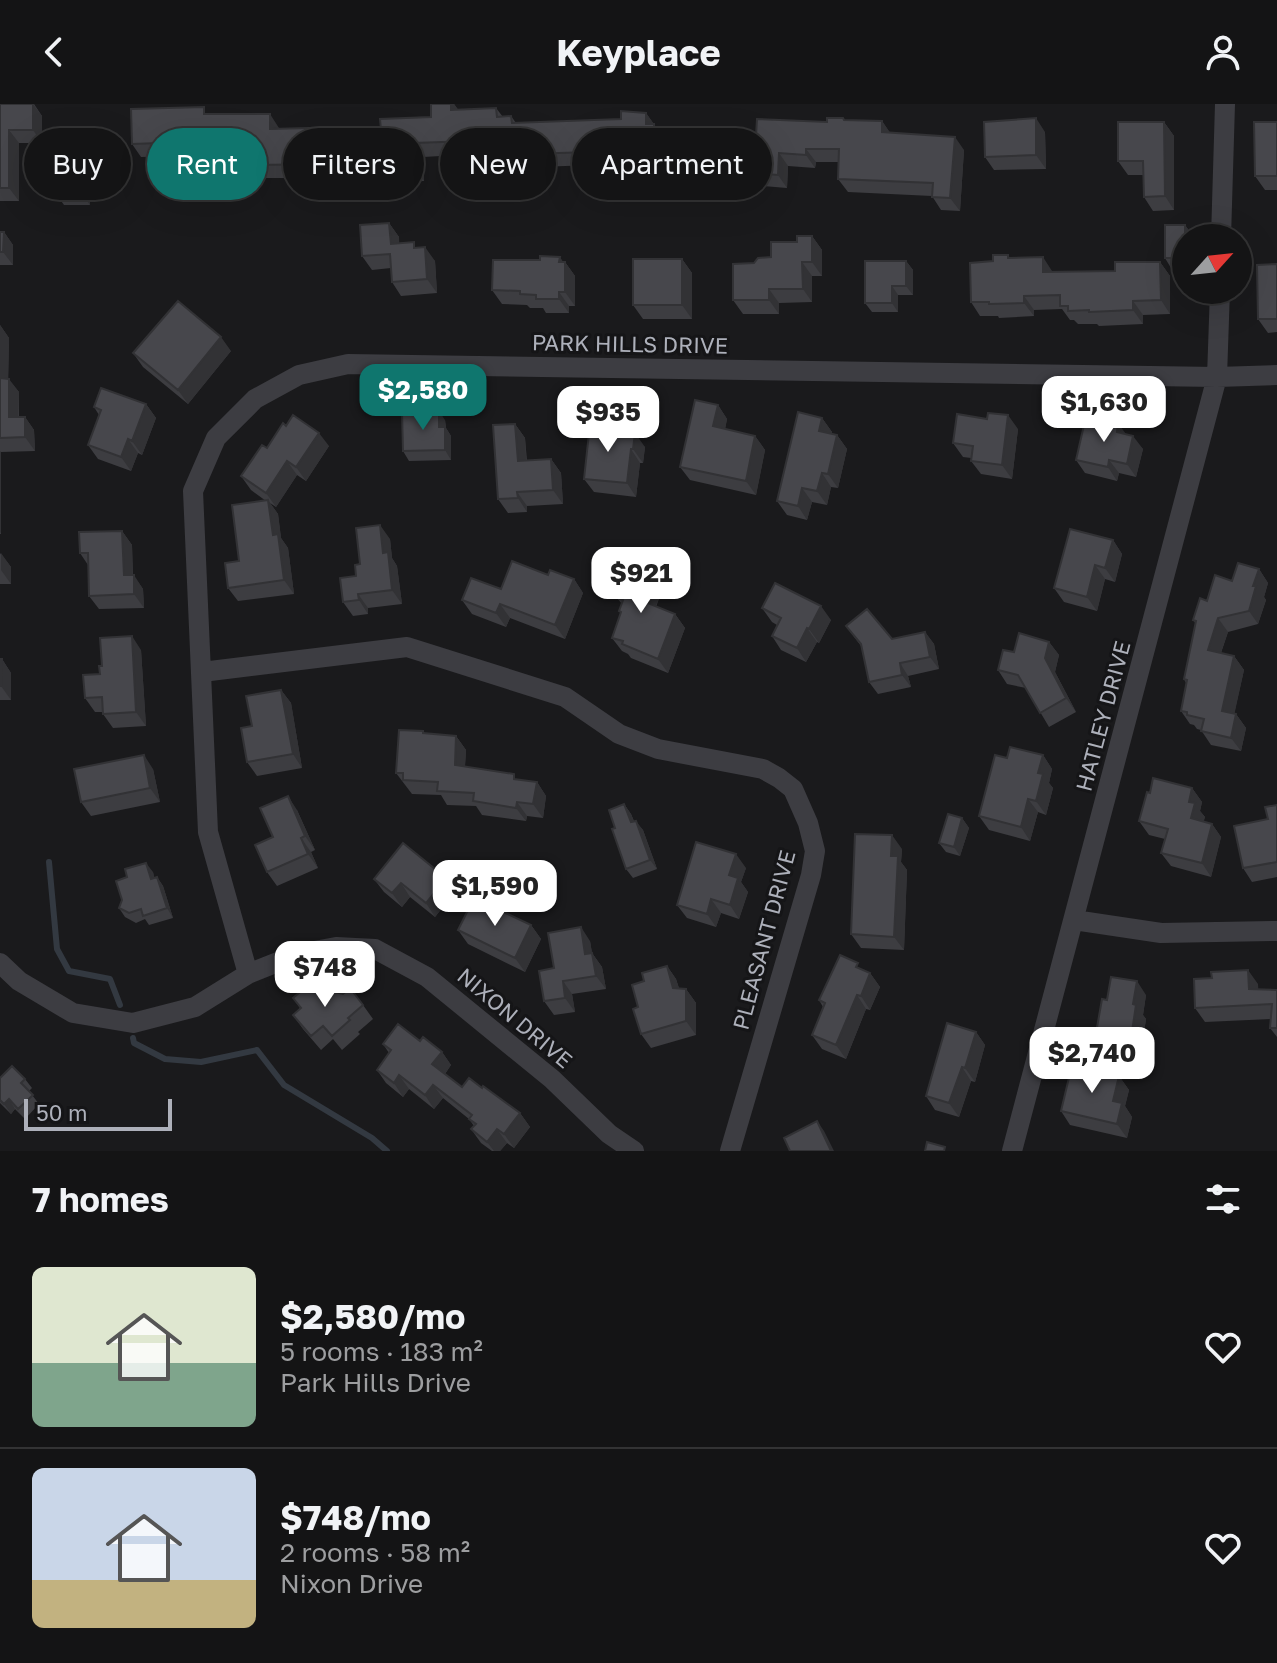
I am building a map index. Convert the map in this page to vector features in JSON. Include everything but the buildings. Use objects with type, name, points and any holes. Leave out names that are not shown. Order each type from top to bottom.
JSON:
[{"type":"street","points":[[1221,224],[1225,104]]},
{"type":"street","name":"HATLEY DRIVE","points":[[1012,1151],[1217,377],[1220,304]]},
{"type":"street","name":"PARK HILLS DRIVE","points":[[248,974],[208,832],[193,491],[216,438],[255,399],[299,375],[348,364],[1217,377],[1277,375]]},
{"type":"street","name":"PLEASANT DRIVE","points":[[202,672],[407,647],[565,697],[619,734],[658,749],[763,769],[793,789],[808,823],[815,851],[813,863],[730,1151]]},
{"type":"street","points":[[1074,920],[1161,933],[1277,931]]},
{"type":"street","name":"NIXON DRIVE","points":[[0,963],[19,981],[73,1013],[133,1023],[195,1007],[248,974],[298,954],[336,947],[375,949],[427,977],[552,1079],[604,1142],[634,1151]]},
{"type":"waterway","points":[[49,862],[57,949],[69,971],[110,979],[120,1005]]},
{"type":"waterway","points":[[133,1038],[134,1043],[165,1059],[201,1062],[257,1050],[284,1085],[372,1138],[387,1151]]}]
